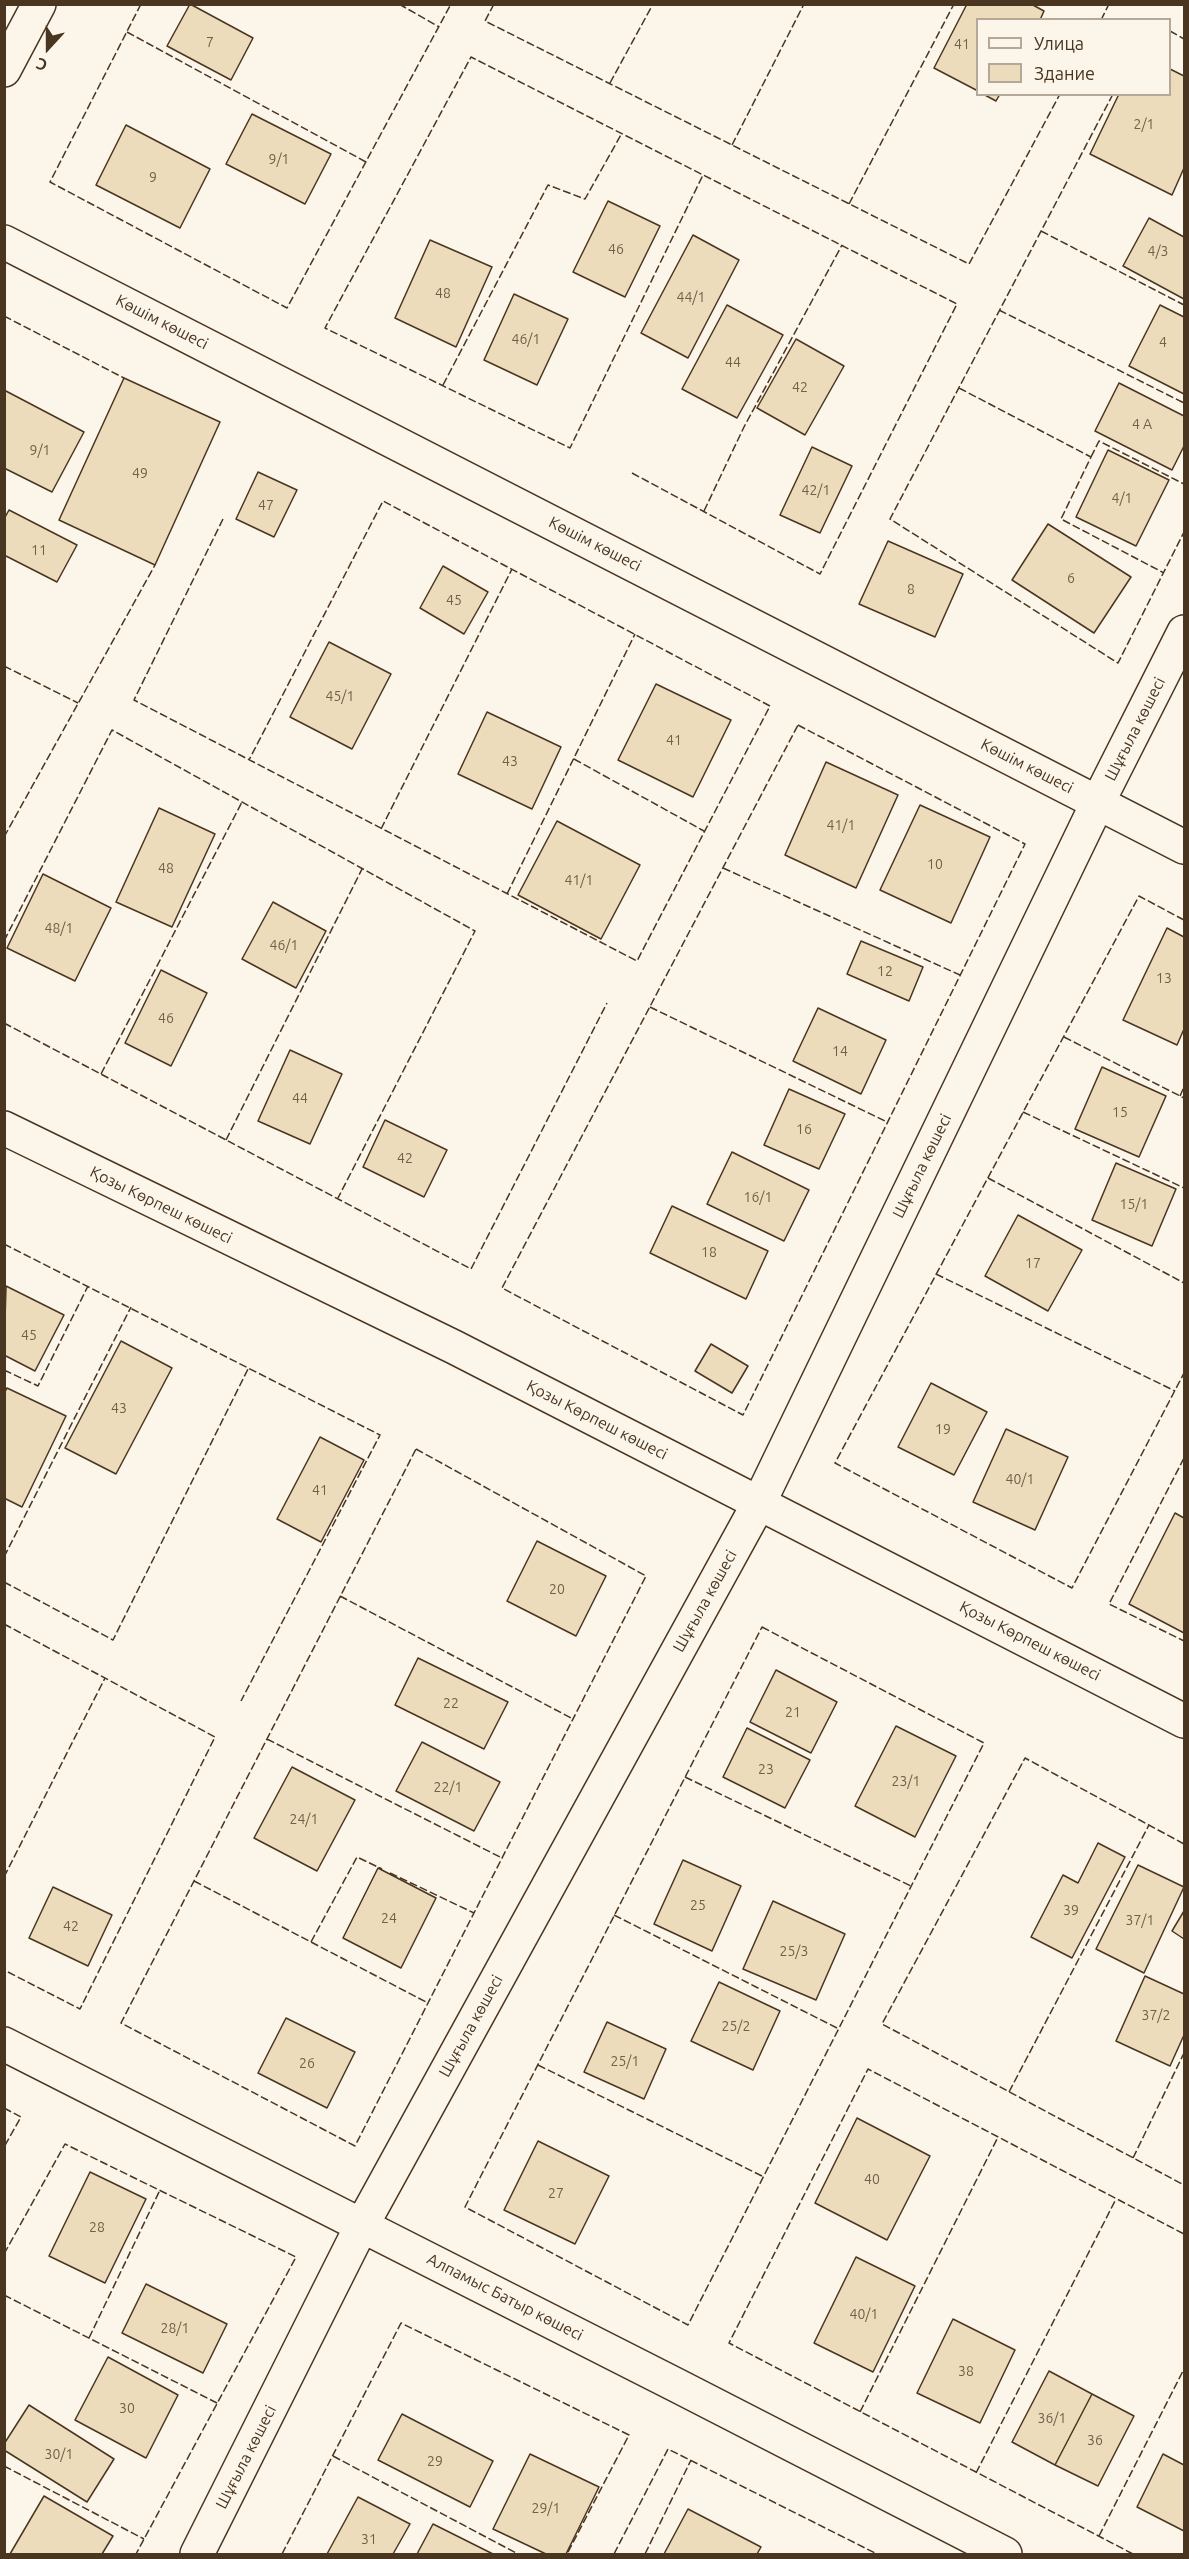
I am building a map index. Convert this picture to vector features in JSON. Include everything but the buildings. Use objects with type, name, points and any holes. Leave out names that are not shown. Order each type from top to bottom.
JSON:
[{"type":"street","points":[[4,70],[39,4]]},
{"type":"street","name":"Көшім көшесі","points":[[4,242],[1185,847]]},
{"type":"street","name":"Шұғыла көшесі","points":[[197,2554],[362,2225],[759,1503],[1098,802],[1185,632]]},
{"type":"street","name":"Қозы Көрпеш көшесі","points":[[4,1128],[454,1347],[1185,1721]]},
{"type":"street","name":"Алпамыс Батыр көшесі","points":[[4,2044],[1005,2554]]},
{"type":"fence","points":[[141,4],[50,182],[287,308],[451,4]]},
{"type":"fence","points":[[399,4],[439,27]]},
{"type":"fence","points":[[494,4],[485,21],[969,264],[1059,96]]},
{"type":"fence","points":[[610,83],[653,4]]},
{"type":"fence","points":[[732,145],[804,4]]},
{"type":"fence","points":[[849,204],[954,4]]},
{"type":"fence","points":[[1102,18],[1109,4]]},
{"type":"fence","points":[[127,32],[366,162]]},
{"type":"fence","points":[[1171,32],[1184,39]]},
{"type":"fence","points":[[632,473],[820,574],[957,304],[471,57],[325,328],[570,448],[703,175]]},
{"type":"fence","points":[[1112,96],[890,519],[1118,663],[1184,532]]},
{"type":"fence","points":[[443,385],[548,185],[585,199],[622,133]]},
{"type":"fence","points":[[1041,231],[1184,305]]},
{"type":"fence","points":[[704,511],[744,427],[842,245]]},
{"type":"fence","points":[[999,310],[1184,403]]},
{"type":"fence","points":[[4,316],[124,378]]},
{"type":"fence","points":[[959,388],[1091,457],[1061,519],[1164,573]]},
{"type":"fence","points":[[1091,457],[1099,441],[1184,484]]},
{"type":"fence","points":[[223,519],[134,700],[637,961],[770,706],[383,501],[249,760]]},
{"type":"fence","points":[[4,837],[155,565]]},
{"type":"fence","points":[[381,829],[512,569]]},
{"type":"fence","points":[[507,894],[635,634]]},
{"type":"fence","points":[[4,666],[78,703]]},
{"type":"fence","points":[[798,725],[1025,844],[743,1415],[502,1288],[798,725]]},
{"type":"fence","points":[[4,941],[112,730],[475,931],[338,1198]]},
{"type":"fence","points":[[574,759],[704,831]]},
{"type":"fence","points":[[101,1074],[242,802]]},
{"type":"fence","points":[[723,868],[960,975]]},
{"type":"fence","points":[[226,1140],[362,869]]},
{"type":"fence","points":[[1184,920],[1139,896],[835,1463],[1072,1588],[1184,1373]]},
{"type":"fence","points":[[4,1023],[471,1269],[607,1003]]},
{"type":"fence","points":[[650,1007],[887,1122]]},
{"type":"fence","points":[[1064,1037],[1184,1098]]},
{"type":"fence","points":[[1180,1096],[1184,1087]]},
{"type":"fence","points":[[1023,1112],[1184,1188]]},
{"type":"fence","points":[[988,1178],[1184,1283]]},
{"type":"fence","points":[[4,1244],[380,1435],[241,1701]]},
{"type":"fence","points":[[936,1274],[1175,1391]]},
{"type":"fence","points":[[4,1370],[38,1386],[88,1286]]},
{"type":"fence","points":[[4,1557],[131,1307]]},
{"type":"fence","points":[[4,1582],[113,1640],[249,1367]]},
{"type":"fence","points":[[416,1449],[646,1576],[355,2146],[121,2023],[416,1449]]},
{"type":"fence","points":[[1184,1458],[1109,1604],[1184,1641]]},
{"type":"fence","points":[[340,1596],[573,1719]]},
{"type":"fence","points":[[4,1624],[215,1737],[80,2009],[4,1970]]},
{"type":"fence","points":[[762,1627],[984,1743],[688,2325],[465,2207],[762,1627]]},
{"type":"fence","points":[[4,1877],[105,1678]]},
{"type":"fence","points":[[267,1739],[502,1858]]},
{"type":"fence","points":[[1184,1844],[1025,1758],[882,2024],[1184,2185]]},
{"type":"fence","points":[[685,1777],[911,1886]]},
{"type":"fence","points":[[1009,2092],[1149,1825]]},
{"type":"fence","points":[[311,1942],[357,1857],[382,1869]]},
{"type":"fence","points":[[390,1873],[474,1913]]},
{"type":"fence","points":[[194,1881],[428,2003]]},
{"type":"fence","points":[[614,1915],[839,2029]]},
{"type":"fence","points":[[1133,2158],[1184,2053]]},
{"type":"fence","points":[[538,2065],[764,2177]]},
{"type":"fence","points":[[1133,2554],[729,2343],[868,2069],[1184,2234]]},
{"type":"fence","points":[[4,2108],[21,2117],[4,2147]]},
{"type":"fence","points":[[860,2412],[998,2137]]},
{"type":"fence","points":[[4,2254],[65,2144],[296,2257],[136,2554]]},
{"type":"fence","points":[[89,2338],[160,2190]]},
{"type":"fence","points":[[976,2473],[1116,2199]]},
{"type":"fence","points":[[4,2295],[217,2403]]},
{"type":"fence","points":[[282,2554],[401,2323],[629,2435],[567,2554]]},
{"type":"fence","points":[[1099,2536],[1184,2369]]},
{"type":"fence","points":[[614,2554],[668,2449],[877,2554]]},
{"type":"fence","points":[[333,2456],[518,2554]]},
{"type":"fence","points":[[645,2554],[691,2460]]},
{"type":"fence","points":[[4,2466],[144,2539]]}]
